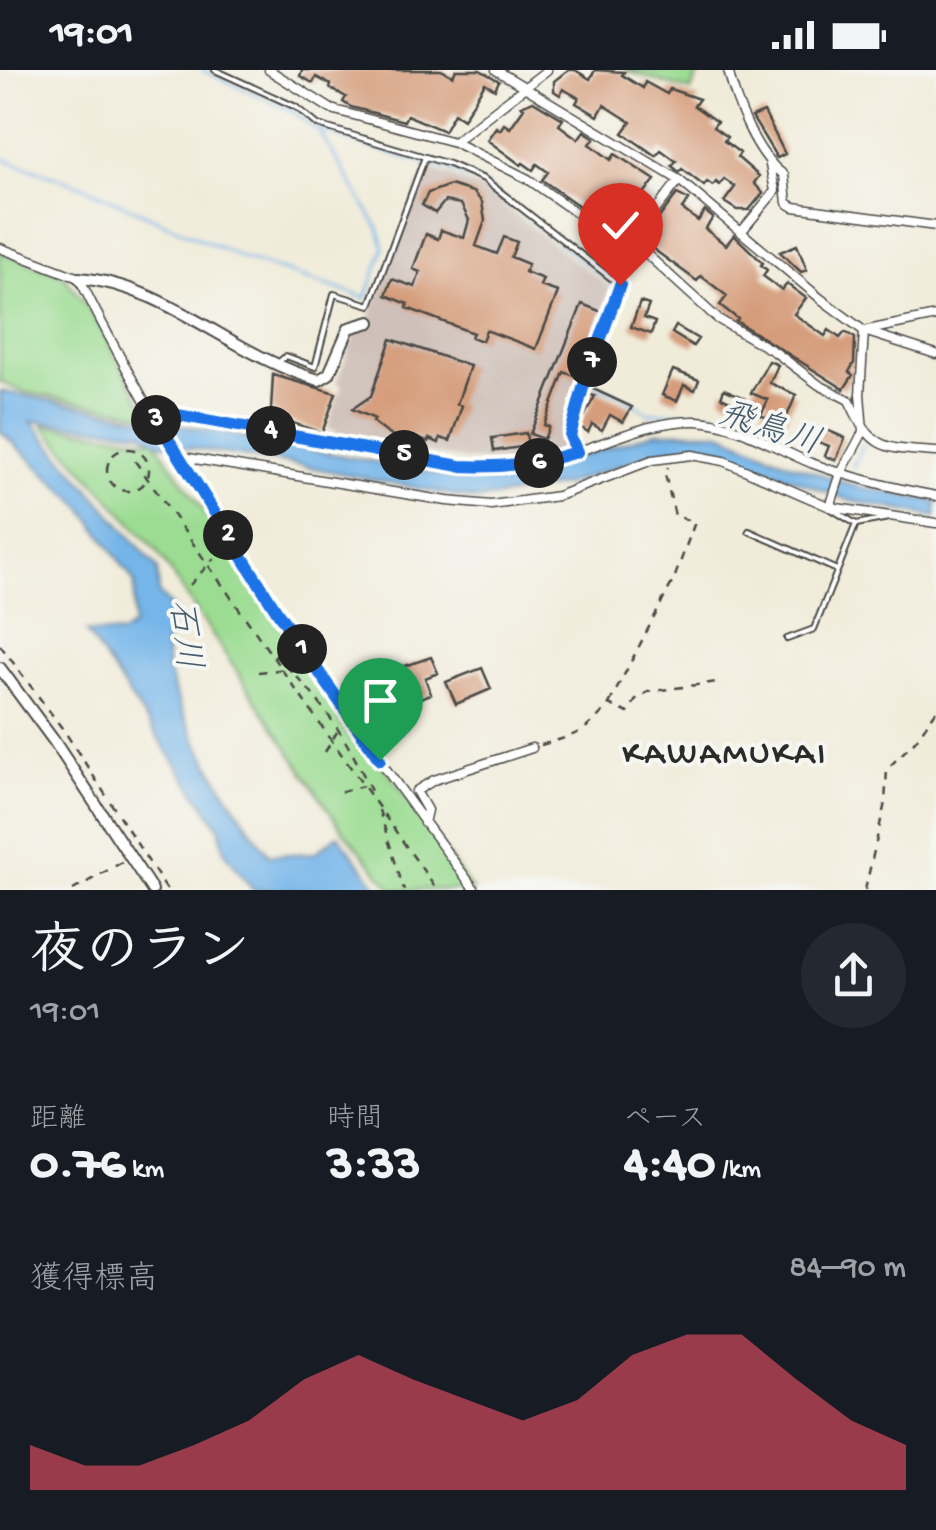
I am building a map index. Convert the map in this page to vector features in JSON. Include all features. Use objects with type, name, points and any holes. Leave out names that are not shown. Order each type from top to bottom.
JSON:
[{"type":"street","points":[[269,70],[331,109],[454,142],[528,180],[612,238],[632,241],[718,319],[775,352],[819,386],[849,400],[863,432],[894,449],[936,452]]},
{"type":"street","points":[[496,70],[679,180],[820,299],[864,331],[936,354]]},
{"type":"street","points":[[454,142],[547,70]]},
{"type":"street","points":[[728,70],[760,151],[770,165],[784,174],[788,204],[936,226]]},
{"type":"street","points":[[742,231],[775,191],[770,165]]},
{"type":"street","points":[[632,241],[679,180]]},
{"type":"street","points":[[0,248],[79,278],[160,300],[310,377],[324,378],[329,374],[348,328],[370,322]]},
{"type":"street","points":[[79,278],[117,355],[176,456],[286,624],[475,890]]},
{"type":"street","points":[[864,331],[936,316]]},
{"type":"street","points":[[830,504],[863,432],[860,394],[864,331]]},
{"type":"street","points":[[153,414],[460,466],[499,468],[536,464],[666,422],[701,422],[727,426],[840,476],[936,496]]},
{"type":"street","points":[[176,456],[492,505],[558,496],[652,460],[706,456],[830,504],[936,522]]},
{"type":"street","points":[[0,668],[152,890]]},
{"type":"street","points":[[424,823],[427,810],[416,791],[424,785],[532,748]]},
{"type":"lane","points":[[215,70],[296,107],[318,125],[484,179],[620,285],[570,436],[577,452]]},
{"type":"lane","points":[[277,363],[286,356],[315,367],[334,294],[370,306],[425,157]]},
{"type":"lane","points":[[830,504],[856,524],[894,516]]},
{"type":"lane","points":[[787,639],[814,629],[856,524]]},
{"type":"lane","points":[[750,531],[837,570]]},
{"type":"path","points":[[123,448],[140,452],[149,464],[147,480],[136,492],[120,491],[106,475],[110,457],[123,448]]},
{"type":"path","points":[[135,461],[437,890]]},
{"type":"path","points":[[532,748],[591,727],[609,704],[674,579],[695,522],[675,516],[664,474],[668,465]]},
{"type":"path","points":[[190,586],[214,558]]},
{"type":"path","points":[[0,645],[56,718],[167,890]]},
{"type":"path","points":[[268,650],[304,682],[357,758],[377,805],[404,890]]},
{"type":"path","points":[[258,672],[290,669]]},
{"type":"path","points":[[609,704],[628,713],[636,698],[648,692],[717,682]]},
{"type":"path","points":[[864,890],[886,803],[886,769],[916,740],[936,710]]},
{"type":"path","points":[[325,752],[338,730]]},
{"type":"path","points":[[342,792],[364,786]]},
{"type":"path","points":[[73,890],[144,850]]},
{"type":"shaded area","points":[[426,166],[482,189],[610,287],[563,438],[568,450],[509,463],[465,460],[350,439],[327,428],[342,385],[336,383],[357,328],[365,329]]},
{"type":"green space","points":[[623,70],[700,70],[691,91]]},
{"type":"green space","points":[[0,252],[63,275],[91,312],[149,415],[24,392],[0,382]]},
{"type":"green space","points":[[43,425],[154,440],[472,890],[393,890],[340,827],[156,550]]},
{"type":"water","points":[[0,391],[450,476],[503,481],[657,432],[719,432],[789,463],[858,487],[936,501],[936,517],[848,500],[701,444],[650,455],[564,485],[478,500],[299,465],[158,443],[143,432],[31,421],[157,568],[159,594],[173,609],[166,648],[177,698],[204,756],[269,855],[315,853],[338,835],[380,890],[253,890],[225,852],[219,827],[86,632],[122,634],[133,626],[135,583],[82,507],[0,431]]},
{"type":"building","points":[[302,70],[441,70],[453,76],[456,70],[480,70],[499,81],[495,89],[485,83],[463,119],[454,113],[444,131],[407,115],[404,121],[351,107],[343,102],[346,97],[331,85],[316,77],[313,83],[300,76]]},
{"type":"building","points":[[568,70],[590,79],[595,70],[624,72],[622,75],[643,88],[645,82],[667,94],[670,89],[699,99],[694,106],[717,122],[713,127],[727,137],[724,141],[740,153],[737,157],[759,176],[754,183],[763,193],[749,210],[737,210],[724,202],[735,187],[724,179],[720,185],[707,182],[704,186],[682,169],[679,172],[672,166],[676,161],[661,150],[656,156],[623,133],[631,122],[604,105],[598,116],[576,103],[579,98],[563,89],[560,95],[554,91],[554,81]]},
{"type":"building","points":[[533,101],[563,119],[559,125],[578,139],[584,131],[595,138],[590,144],[611,160],[615,154],[655,180],[629,211],[638,217],[624,232],[615,231],[542,180],[548,172],[537,164],[533,170],[521,165],[487,140],[496,127],[500,130],[504,124],[510,128],[524,108],[521,106]]},
{"type":"building","points":[[764,112],[785,154],[777,158],[752,117]]},
{"type":"building","points":[[450,185],[473,192],[482,202],[485,221],[476,246],[497,254],[504,237],[517,242],[511,257],[528,264],[525,272],[543,279],[540,286],[558,292],[536,349],[486,330],[482,341],[471,337],[473,333],[407,308],[408,304],[386,295],[392,279],[415,287],[420,272],[413,269],[426,234],[438,239],[441,230],[464,238],[469,220],[461,204],[445,201],[435,213],[422,205],[428,193]]},
{"type":"building","points":[[677,194],[689,200],[682,209],[698,221],[705,211],[713,218],[705,229],[726,245],[734,235],[763,263],[767,270],[763,276],[782,290],[787,284],[806,298],[794,314],[825,336],[829,330],[840,338],[845,332],[855,338],[854,363],[849,372],[853,375],[844,389],[736,321],[720,305],[727,296],[701,276],[697,281],[649,246],[653,241],[646,235]]},
{"type":"building","points":[[797,245],[807,270],[801,272],[780,252]]},
{"type":"building","points":[[640,302],[649,305],[644,318],[655,322],[651,334],[631,327]]},
{"type":"building","points":[[582,304],[602,312],[577,377],[564,372],[544,425],[549,427],[544,439],[530,434]]},
{"type":"building","points":[[676,326],[698,339],[693,346],[672,333]]},
{"type":"building","points":[[391,339],[470,366],[450,441],[440,438],[439,443],[429,439],[428,442],[406,435],[405,440],[388,434],[373,422],[375,419],[352,409],[371,396]]},
{"type":"building","points":[[769,361],[778,365],[770,383],[796,395],[785,421],[761,415],[768,400],[751,393]]},
{"type":"building","points":[[673,370],[699,380],[695,390],[684,385],[677,401],[662,395]]},
{"type":"building","points":[[273,375],[336,393],[322,433],[281,419],[271,410]]},
{"type":"building","points":[[589,387],[632,407],[623,422],[610,415],[602,430],[592,424],[588,432],[579,426],[595,396],[587,394]]},
{"type":"building","points":[[724,389],[745,398],[743,407],[721,397]]},
{"type":"building","points":[[822,428],[845,438],[836,460],[825,456],[829,446],[816,441]]},
{"type":"building","points":[[526,433],[528,446],[494,451],[492,438]]},
{"type":"building","points":[[431,657],[438,673],[425,678],[431,694],[407,703],[401,685],[357,701],[350,685]]},
{"type":"building","points":[[482,668],[491,689],[456,704],[446,682]]},
{"type":"building","points":[[395,708],[401,723],[385,730],[381,721],[384,712]]},
{"type":"waterway","points":[[202,70],[291,110],[314,128],[443,167],[482,183],[615,286],[582,381]]},
{"type":"waterway","points":[[0,158],[80,185],[243,258],[366,298],[384,248],[379,229],[318,129]]},
{"type":"waterway","name":"飛鳥川","points":[[588,384],[618,394],[649,413],[715,413]]},
{"type":"waterway","points":[[853,467],[863,444]]},
{"type":"district","name":"KAWAMUKAI","points":[[725,755]]},
{"type":"route","points":[[380,760],[276,610],[150,410],[460,466],[499,468],[536,464],[577,452],[570,436],[620,285]]},
{"type":"water label","name":"石川","points":[[182,635]]}]
